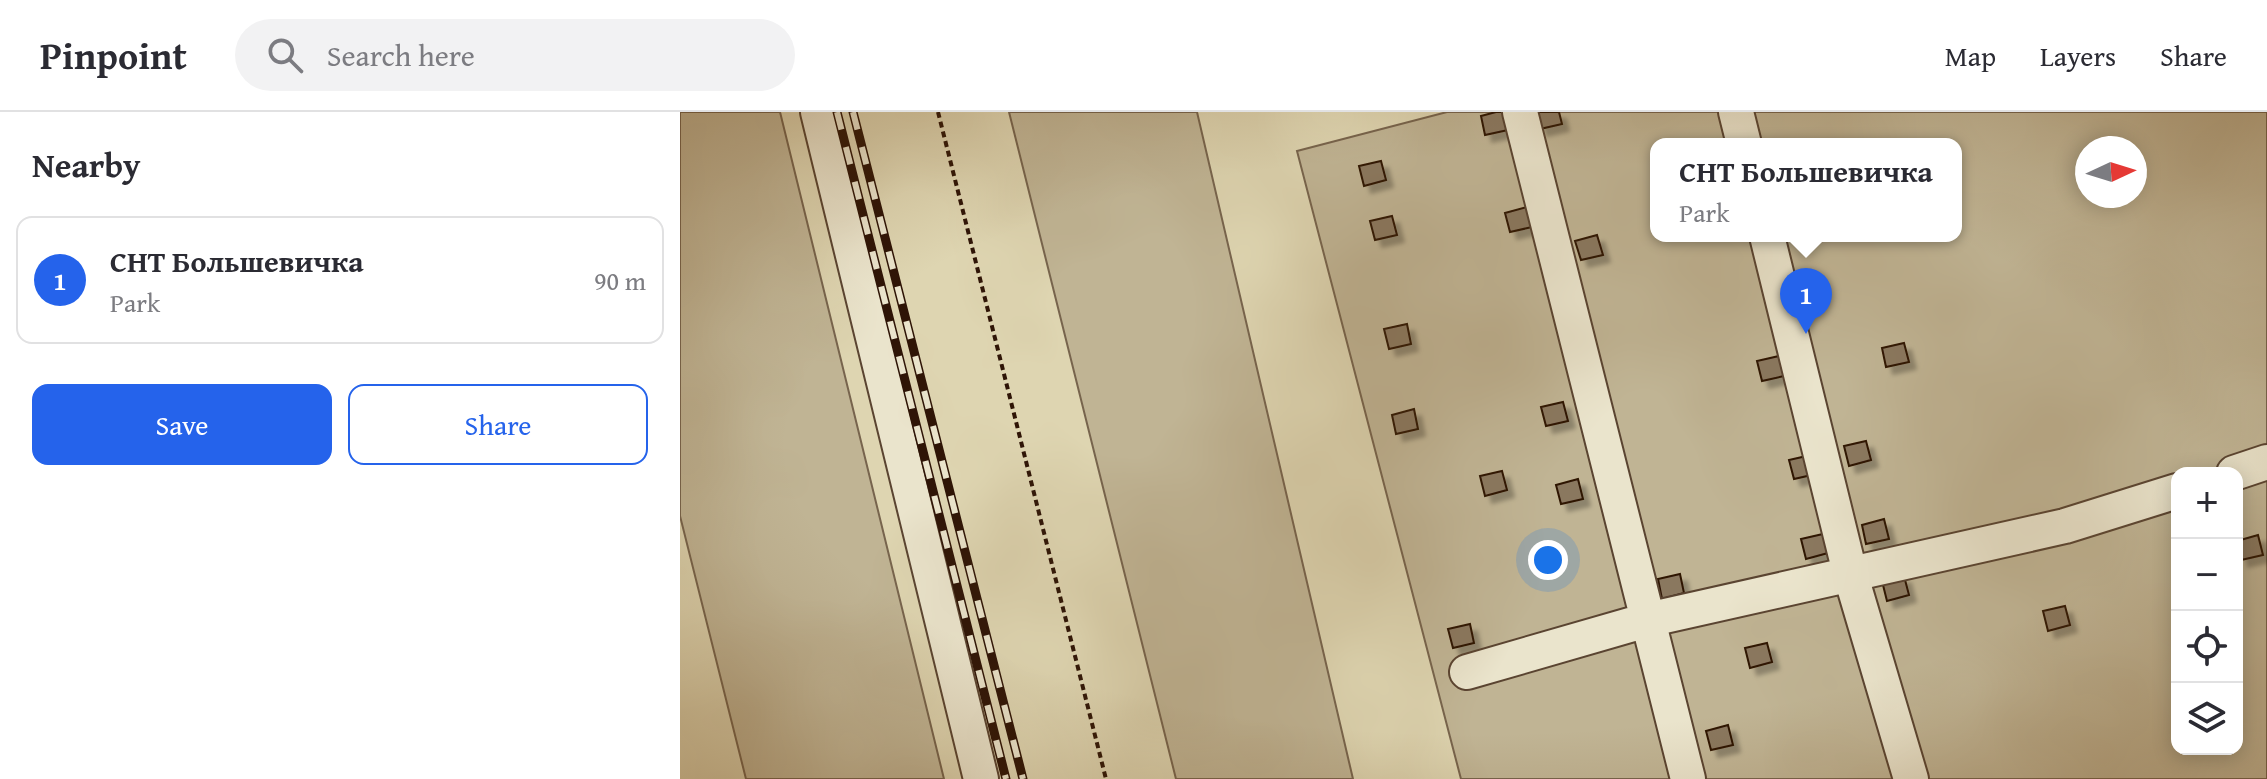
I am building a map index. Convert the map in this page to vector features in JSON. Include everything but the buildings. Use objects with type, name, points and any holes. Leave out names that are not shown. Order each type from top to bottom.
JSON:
[{"type":"street","points":[[818,112],[981,779]]},
{"type":"street","points":[[1520,112],[1688,779]]},
{"type":"street","points":[[1736,112],[1742,138]]},
{"type":"street","points":[[1768,242],[1850,573],[1911,779]]},
{"type":"street","points":[[2243,470],[2267,462]]},
{"type":"street","points":[[1467,672],[1647,620],[2065,526],[2171,493]]},
{"type":"path","points":[[938,112],[1106,779]]},
{"type":"shaded area","points":[[680,112],[780,112],[944,779],[746,779],[680,516]]},
{"type":"shaded area","points":[[1009,112],[1197,112],[1353,779],[1176,779]]},
{"type":"shaded area","points":[[1447,112],[2267,112],[2267,779],[1461,779],[1297,151]]},
{"type":"railway","points":[[837,112],[1006,779]]},
{"type":"railway","points":[[853,112],[1023,779]]},
{"type":"place","name":"СНТ Большевичка","points":[[1806,334]]}]
